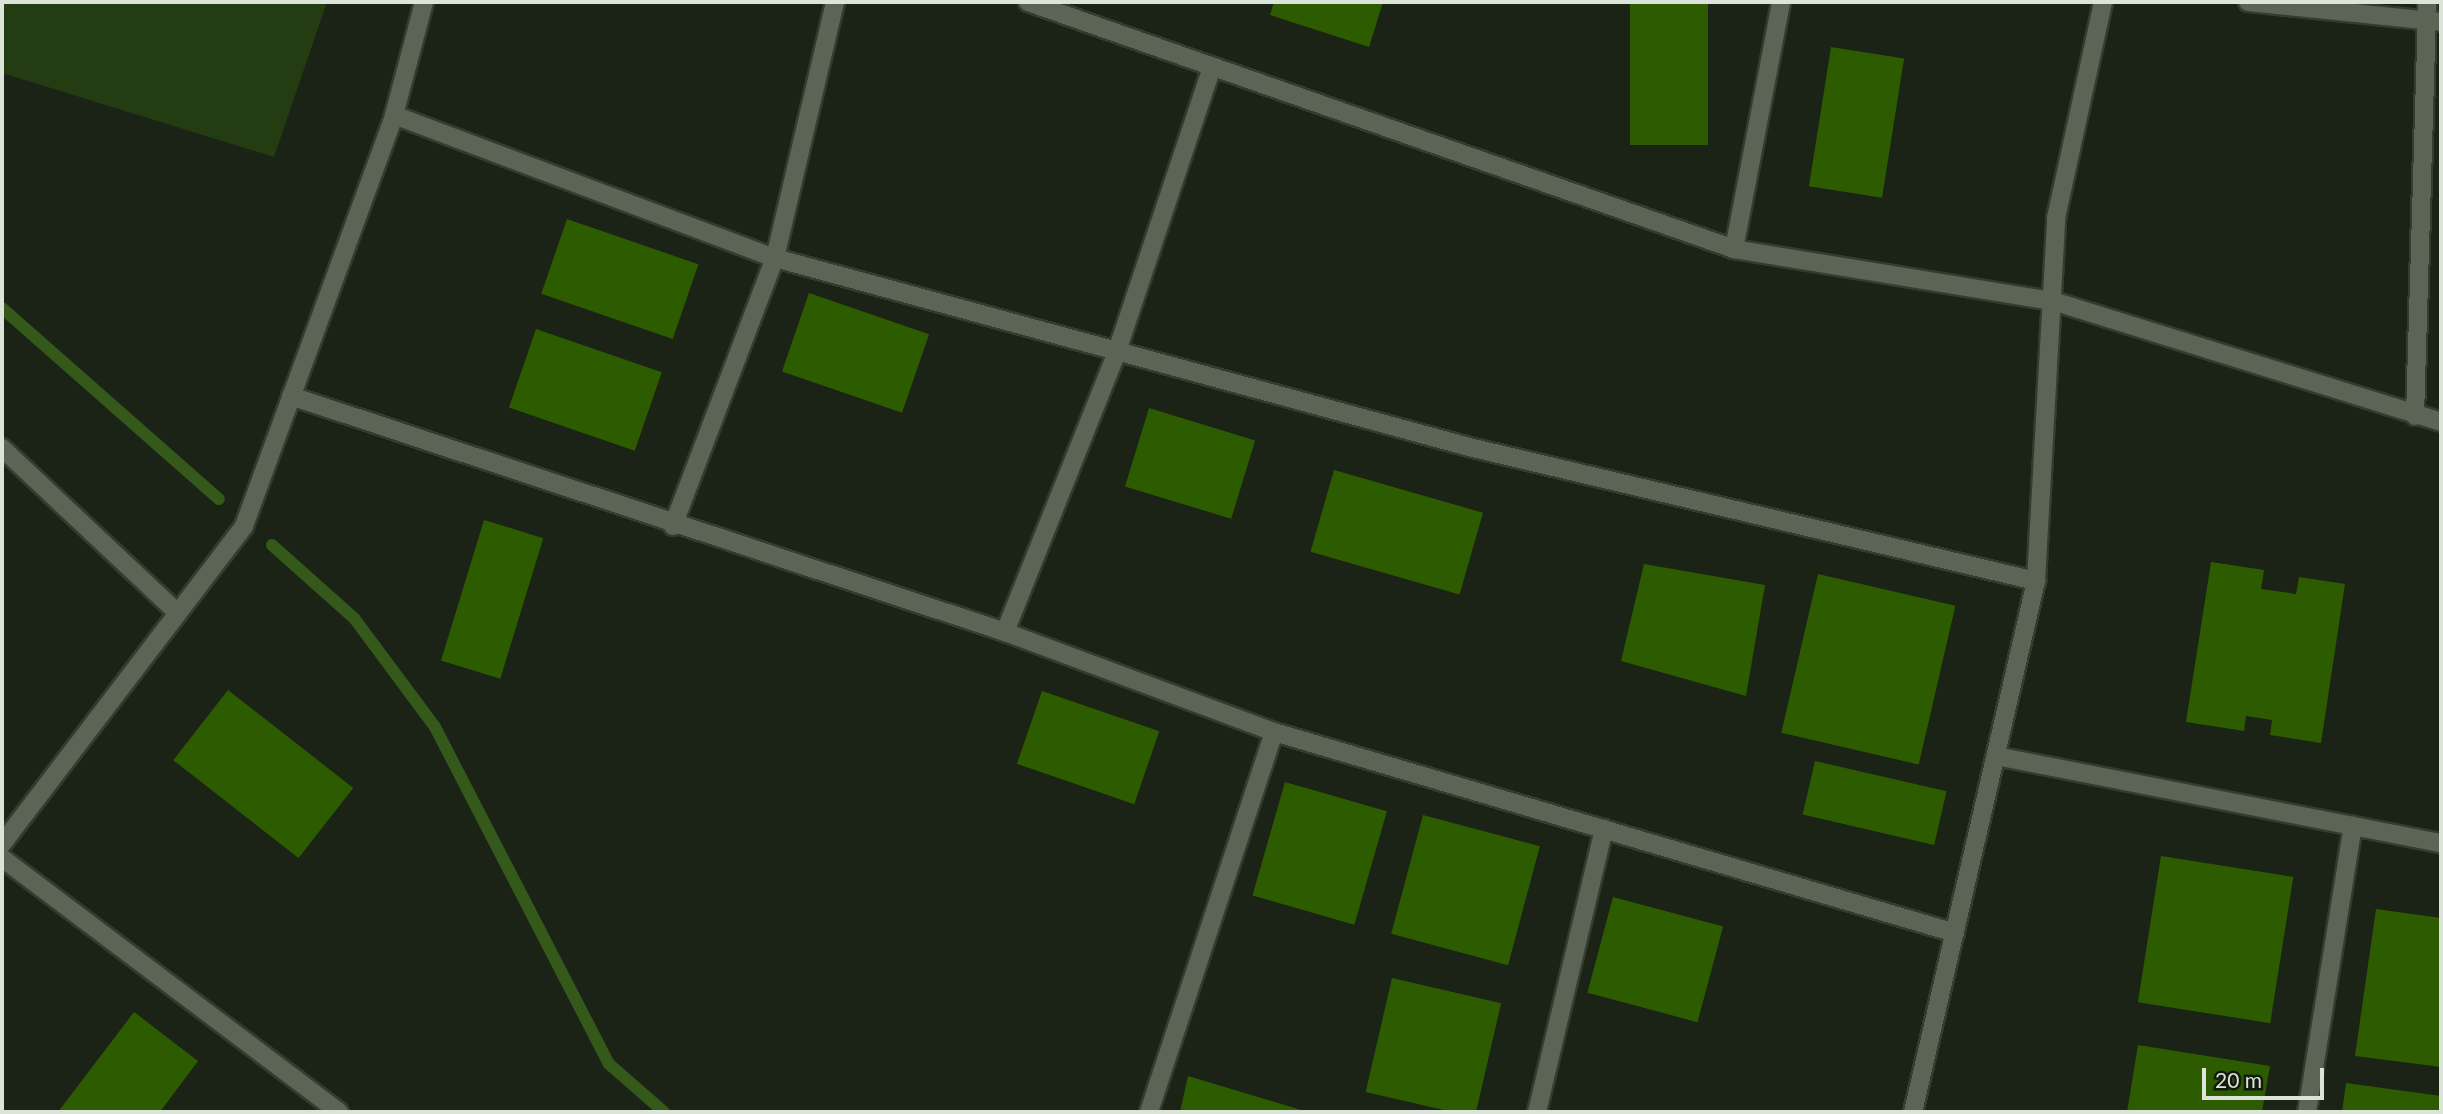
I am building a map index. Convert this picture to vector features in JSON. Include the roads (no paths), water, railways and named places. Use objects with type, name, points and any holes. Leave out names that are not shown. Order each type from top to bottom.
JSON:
[{"type":"street","points":[[2,844],[244,526],[394,115],[424,2]]},
{"type":"street","points":[[673,526],[775,258],[835,2]]},
{"type":"street","points":[[1028,2],[1060,7],[1211,70],[1734,249],[2053,301],[2441,422]]},
{"type":"street","points":[[1734,249],[1781,2]]},
{"type":"street","points":[[1913,1112],[2036,581],[2056,218],[2103,2]]},
{"type":"street","points":[[2248,2],[2434,21]]},
{"type":"street","points":[[2415,416],[2434,21],[2427,2]]},
{"type":"street","points":[[1005,632],[1115,354],[1211,70]]},
{"type":"street","points":[[394,115],[775,258],[1115,354],[1469,447],[2036,581]]},
{"type":"street","points":[[291,396],[673,526],[1005,632],[1274,732],[1955,933]]},
{"type":"street","points":[[2,448],[178,613]]},
{"type":"street","points":[[1149,1112],[1274,732]]},
{"type":"street","points":[[1996,756],[2441,843]]},
{"type":"street","points":[[2306,1112],[2353,826]]},
{"type":"street","points":[[1537,1112],[1604,829]]},
{"type":"street","points":[[2,858],[339,1112]]},
{"type":"waterway","points":[[2,308],[219,499]]},
{"type":"waterway","points":[[272,545],[354,618],[435,727],[609,1064],[664,1112]]}]
